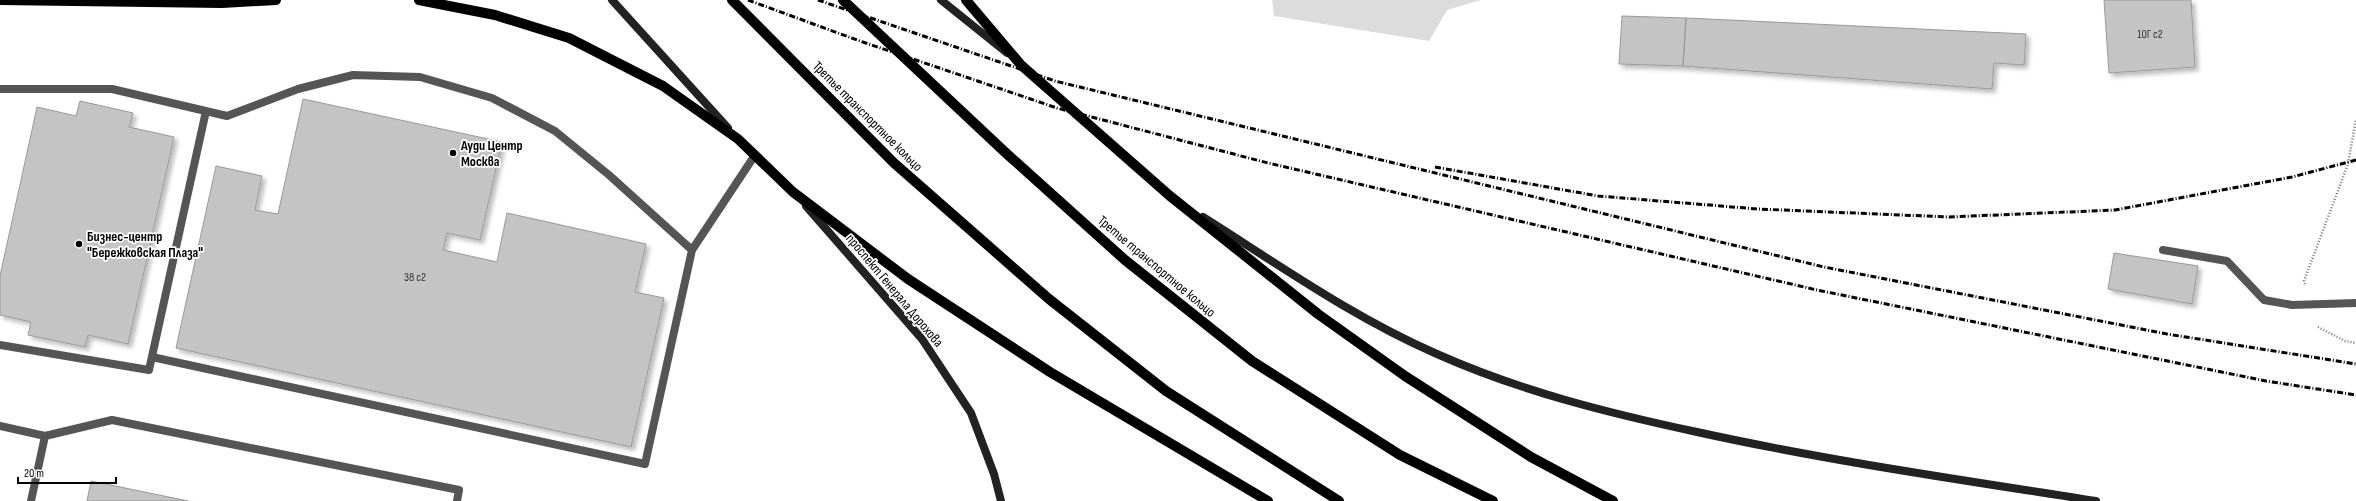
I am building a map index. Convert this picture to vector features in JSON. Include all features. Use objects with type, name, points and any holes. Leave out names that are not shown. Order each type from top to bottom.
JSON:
[{"type":"main road","points":[[0,0],[222,4],[276,0]]},
{"type":"main road","points":[[419,0],[495,15],[569,38],[663,86],[738,139]]},
{"type":"main road","points":[[612,0],[738,139],[793,192],[908,279],[1050,372],[1268,501]]},
{"type":"main road","name":"Третье транспортное кольцо","points":[[732,0],[894,163],[1049,299],[1166,391],[1339,501]]},
{"type":"main road","name":"Третье транспортное кольцо","points":[[842,0],[1007,154],[1125,260],[1252,361],[1400,455],[1493,501]]},
{"type":"main road","points":[[941,0],[1021,65],[1170,196],[1318,314],[1405,376],[1531,457],[1613,501]]},
{"type":"main road","points":[[966,0],[1021,65]]},
{"type":"main road","name":"проспект Генерала Дорохова","points":[[793,192],[926,345],[971,413],[994,474],[1001,501]]},
{"type":"main road","points":[[1170,196],[1340,304],[1436,354],[1530,390],[1626,417],[1789,453],[2096,501]]},
{"type":"lane","points":[[0,89],[112,89],[227,116],[298,89],[353,75],[420,77],[484,96],[554,131],[609,175],[692,250]]},
{"type":"lane","points":[[0,345],[149,370],[206,111]]},
{"type":"lane","points":[[152,357],[645,464],[692,250],[755,155]]},
{"type":"lane","points":[[2163,250],[2227,261],[2264,300],[2292,305],[2356,303]]},
{"type":"lane","points":[[0,426],[45,436],[112,420],[459,490],[457,501]]},
{"type":"lane","points":[[30,501],[45,436]]},
{"type":"path","points":[[2356,119],[2348,164],[2304,281],[2317,326],[2345,341],[2356,343]]},
{"type":"shaded area","points":[[1272,0],[1481,0],[1447,10],[1429,41],[1274,16]]},
{"type":"building","points":[[2104,0],[2191,0],[2195,67],[2109,73]]},
{"type":"building","points":[[1622,16],[1686,18],[1683,66],[1619,64]]},
{"type":"building","points":[[1686,18],[2026,34],[2024,65],[1994,63],[1992,89],[1683,66]]},
{"type":"building","points":[[303,99],[502,142],[480,240],[447,233],[443,250],[497,262],[507,213],[646,244],[635,292],[664,298],[631,447],[176,348],[216,166],[262,176],[255,210],[278,214]]},
{"type":"building","name":"Бизнес-центр \"Бережковская Плаза\"","points":[[80,101],[133,113],[129,127],[174,137],[128,344],[88,335],[85,347],[28,335],[31,322],[0,315],[0,276],[37,107],[76,116]]},
{"type":"building","points":[[2114,253],[2198,266],[2192,304],[2108,289]]},
{"type":"building","points":[[91,481],[188,501],[87,501]]},
{"type":"railway","points":[[748,0],[857,40],[1057,108],[1268,163],[1817,290],[2266,381],[2356,395]]},
{"type":"railway","points":[[818,0],[1055,81],[1824,267],[2167,334],[2356,364]]},
{"type":"railway","points":[[1435,167],[1598,196],[1758,209],[1949,217],[2115,210],[2292,177],[2356,160]]},
{"type":"place","name":"Ауди Центр Москва","points":[[453,153]]},
{"type":"place","name":"Бизнес-центр \"Бережковская Плаза\"","points":[[79,244]]}]
